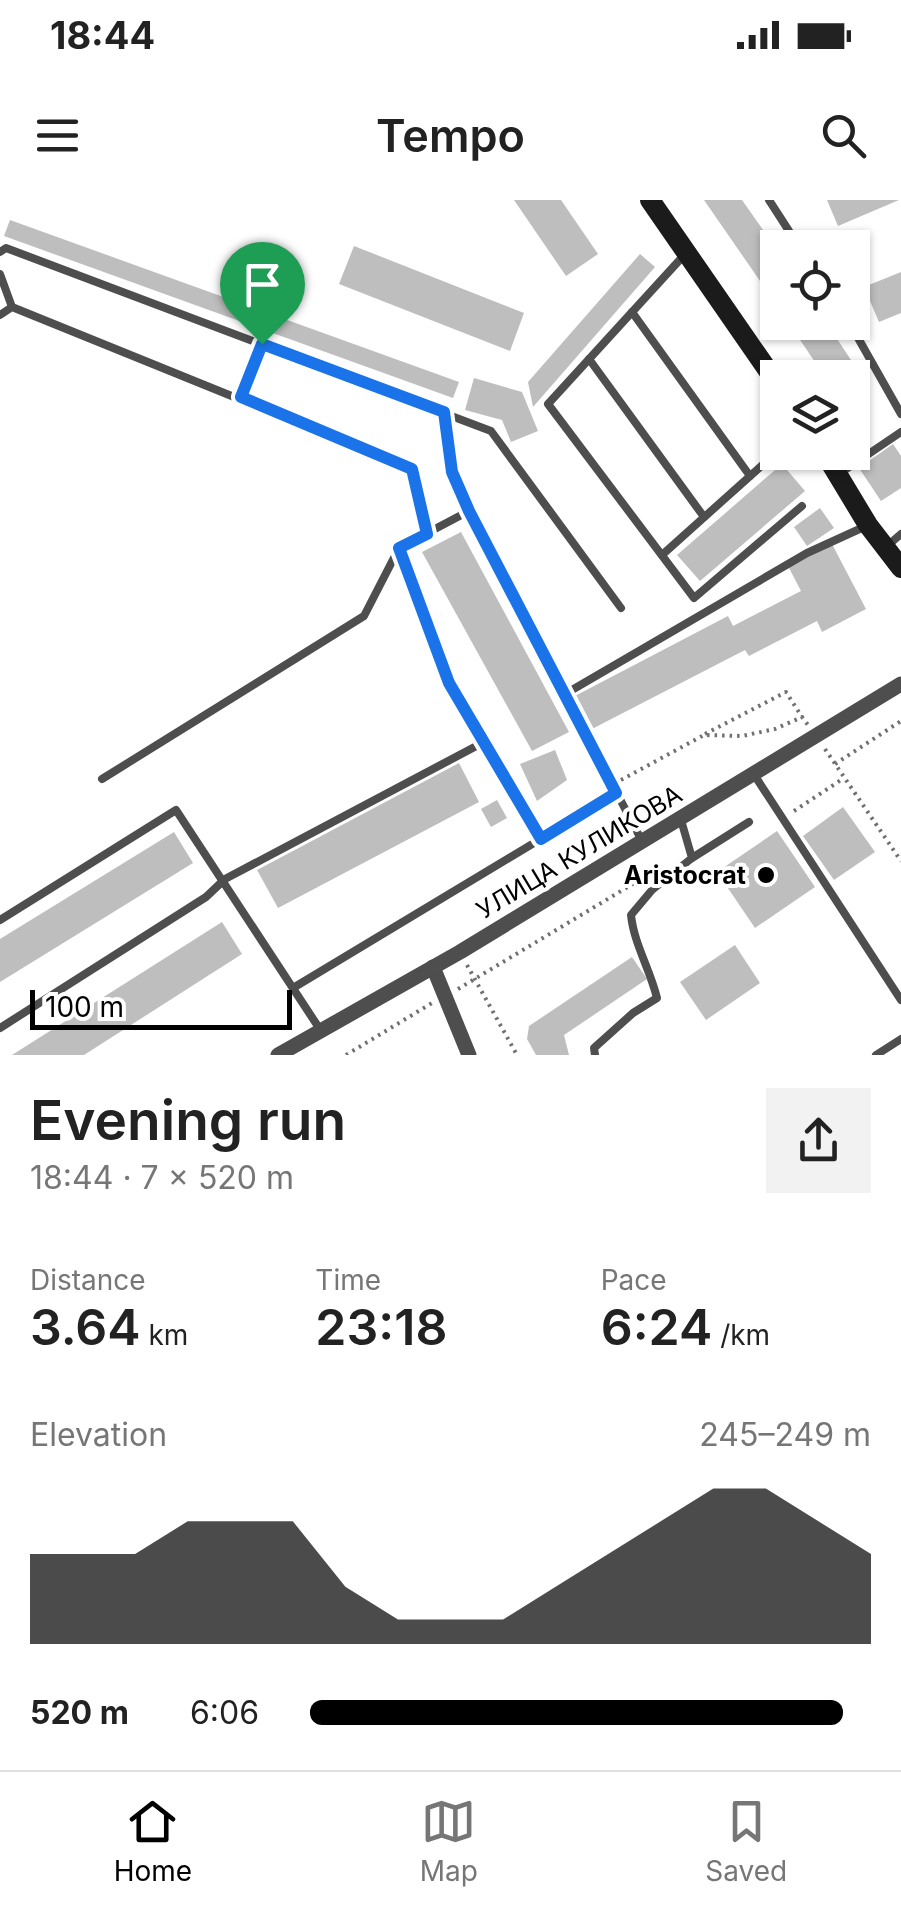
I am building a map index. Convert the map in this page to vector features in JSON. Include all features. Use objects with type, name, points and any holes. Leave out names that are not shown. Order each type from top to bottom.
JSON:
[{"type":"main road","points":[[650,200],[761,360]]},
{"type":"main road","points":[[836,470],[868,525],[893,541],[901,568]]},
{"type":"street","name":"УЛИЦА КУЛИКОВА","points":[[278,1055],[643,844],[901,684]]},
{"type":"street","points":[[433,967],[470,1055]]},
{"type":"lane","points":[[769,200],[788,230]]},
{"type":"lane","points":[[0,252],[6,248],[491,432],[621,608]]},
{"type":"lane","points":[[686,253],[548,404],[694,598],[802,506]]},
{"type":"lane","points":[[0,274],[12,307],[412,469],[427,534]]},
{"type":"lane","points":[[0,314],[12,307]]},
{"type":"lane","points":[[632,312],[750,476]]},
{"type":"lane","points":[[860,340],[901,414]]},
{"type":"lane","points":[[241,397],[262,344]]},
{"type":"lane","points":[[589,360],[704,518]]},
{"type":"lane","points":[[444,412],[452,472],[469,511],[643,844]]},
{"type":"lane","points":[[839,474],[901,432]]},
{"type":"lane","points":[[662,556],[760,467]]},
{"type":"lane","points":[[102,779],[364,616],[399,548],[469,511]]},
{"type":"lane","points":[[565,694],[807,553],[868,525]]},
{"type":"lane","points":[[399,548],[449,683],[541,839]]},
{"type":"lane","points":[[0,1028],[206,898],[225,879],[484,742]]},
{"type":"lane","points":[[754,776],[901,1000]]},
{"type":"lane","points":[[293,988],[616,793]]},
{"type":"lane","points":[[0,920],[176,810],[321,1030]]},
{"type":"lane","points":[[682,820],[692,858]]},
{"type":"lane","points":[[595,1055],[594,1048],[633,1013],[657,998],[649,966],[633,938],[630,916],[652,890],[692,858],[749,822]]},
{"type":"lane","points":[[876,1055],[901,1038]]},
{"type":"path","points":[[704,735],[786,692],[802,717]]},
{"type":"path","points":[[834,764],[901,721]]},
{"type":"path","points":[[782,818],[844,778]]},
{"type":"path","points":[[346,1055],[657,870]]},
{"type":"path","points":[[460,952],[516,1055]]},
{"type":"building","points":[[514,200],[561,200],[598,254],[566,276]]},
{"type":"building","points":[[704,200],[742,200],[763,230],[760,230],[760,281]]},
{"type":"building","points":[[827,200],[899,200],[838,226]]},
{"type":"building","points":[[10,220],[459,382],[453,398],[4,236]]},
{"type":"building","points":[[354,246],[524,313],[510,351],[339,284]]},
{"type":"building","points":[[640,254],[655,267],[533,407],[528,382]]},
{"type":"building","points":[[901,272],[901,313],[879,322],[870,301],[870,285]]},
{"type":"building","points":[[800,340],[838,340],[851,360],[814,360]]},
{"type":"building","points":[[474,378],[522,392],[538,431],[511,442],[502,420],[465,410]]},
{"type":"building","points":[[893,444],[901,456],[901,488],[881,501],[860,470],[870,470],[870,460]]},
{"type":"building","points":[[775,470],[787,470],[805,491],[700,581],[677,555]]},
{"type":"building","points":[[820,508],[834,528],[807,546],[794,527]]},
{"type":"building","points":[[461,532],[569,732],[532,751],[422,552]]},
{"type":"building","points":[[832,544],[866,609],[822,632],[817,621],[749,656],[745,650],[590,730],[573,697],[728,616],[733,626],[801,591],[788,566]]},
{"type":"building","points":[[555,750],[567,780],[537,801],[520,764]]},
{"type":"building","points":[[459,763],[479,802],[278,908],[257,870]]},
{"type":"building","points":[[497,800],[507,818],[491,827],[481,809]]},
{"type":"building","points":[[843,807],[875,852],[834,880],[803,836]]},
{"type":"building","points":[[777,831],[815,887],[755,928],[717,872]]},
{"type":"building","points":[[174,832],[193,863],[0,982],[0,939]]},
{"type":"building","points":[[222,922],[242,954],[84,1055],[12,1055]]},
{"type":"building","points":[[735,945],[760,983],[706,1020],[680,982]]},
{"type":"building","points":[[632,957],[647,979],[564,1035],[569,1055],[536,1055],[527,1039],[529,1026]]},
{"type":"place","name":"Aristocrat","points":[[766,875]]},
{"type":"route","points":[[262,344],[444,412],[452,472],[469,511],[616,793],[541,839],[449,683],[399,548],[427,534],[412,469],[241,397],[262,344]]}]
